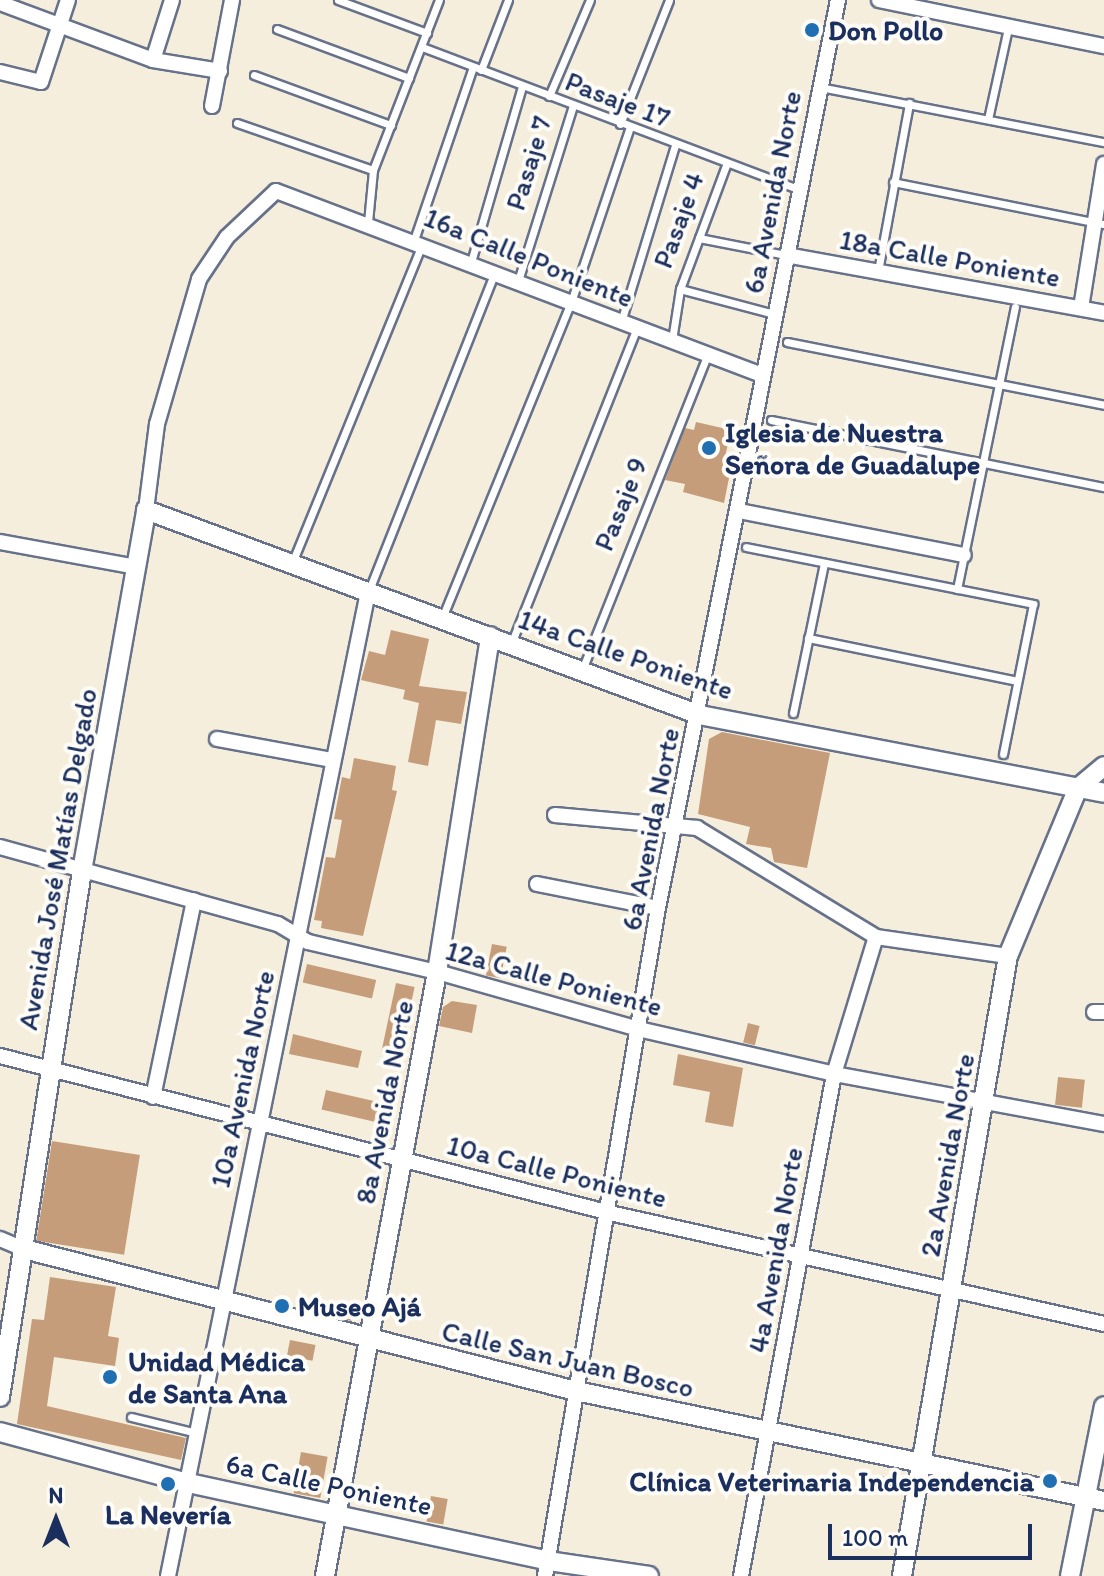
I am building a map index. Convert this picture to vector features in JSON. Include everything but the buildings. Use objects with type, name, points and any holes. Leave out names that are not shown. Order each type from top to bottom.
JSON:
[{"type":"street","points":[[0,72],[41,82],[68,0]]},
{"type":"street","points":[[153,60],[172,0]]},
{"type":"street","points":[[212,106],[232,0]]},
{"type":"street","name":"6a Avenida Norte","points":[[546,1569],[610,1213],[658,908],[700,715],[762,375],[838,0]]},
{"type":"street","points":[[879,0],[1104,46]]},
{"type":"street","points":[[0,3],[153,60],[220,71]]},
{"type":"street","points":[[1081,308],[1099,222],[1104,164]]},
{"type":"street","name":"16a Calle Poniente","points":[[146,510],[157,424],[199,279],[227,237],[276,191],[368,222],[762,375]]},
{"type":"street","name":"18a Calle Poniente","points":[[786,255],[1104,313]]},
{"type":"street","name":"14a Calle Poniente","points":[[146,510],[700,715],[1104,793]]},
{"type":"street","name":"Avenida José Matías Delgado","points":[[0,1397],[82,871],[146,510]]},
{"type":"street","points":[[739,511],[964,555]]},
{"type":"street","points":[[0,542],[136,567]]},
{"type":"street","name":"10a Avenida Norte","points":[[168,1576],[184,1482],[197,1433],[331,760],[368,592]]},
{"type":"street","name":"8a Avenida Norte","points":[[325,1576],[365,1340],[437,972],[490,636]]},
{"type":"street","points":[[217,739],[331,760]]},
{"type":"street","name":"2a Avenida Norte","points":[[902,1576],[1008,956],[1078,788],[1104,766]]},
{"type":"street","points":[[555,815],[678,824],[709,833],[876,937],[1008,956]]},
{"type":"street","name":"12a Calle Poniente","points":[[0,847],[278,924],[297,937],[437,972],[638,1029],[834,1074],[1104,1124]]},
{"type":"street","points":[[537,884],[658,908]]},
{"type":"street","points":[[153,1097],[194,900]]},
{"type":"street","name":"4a Avenida Norte","points":[[741,1576],[834,1074],[876,937]]},
{"type":"street","name":"10a Calle Poniente","points":[[0,1056],[610,1213],[800,1257],[953,1287],[1104,1324]]},
{"type":"street","name":"Calle San Juan Bosco","points":[[0,1239],[24,1249],[224,1299],[365,1340],[576,1391],[1104,1501]]},
{"type":"street","points":[[1070,1576],[1104,1406]]},
{"type":"street","name":"6a Calle Poniente","points":[[0,1432],[184,1482],[336,1513],[546,1569],[649,1576]]},
{"type":"lane","points":[[338,0],[427,33]]},
{"type":"lane","points":[[368,222],[373,170],[439,0]]},
{"type":"lane","points":[[292,564],[419,242],[477,68],[508,0]]},
{"type":"lane","points":[[549,96],[590,0]]},
{"type":"lane","points":[[620,124],[669,0]]},
{"type":"lane","points":[[988,119],[1008,28]]},
{"type":"lane","points":[[277,29],[409,78]]},
{"type":"lane","name":"Pasaje 17","points":[[422,47],[726,165],[800,190]]},
{"type":"lane","points":[[254,75],[391,125]]},
{"type":"lane","points":[[471,262],[522,86]]},
{"type":"lane","points":[[820,87],[1104,142]]},
{"type":"lane","points":[[878,271],[909,103]]},
{"type":"lane","name":"Pasaje 7","points":[[518,281],[573,106]]},
{"type":"lane","points":[[237,123],[373,170]]},
{"type":"lane","points":[[442,619],[571,302],[630,127]]},
{"type":"lane","points":[[621,322],[675,145]]},
{"type":"lane","name":"Pasaje 4","points":[[672,342],[680,289],[726,165]]},
{"type":"lane","points":[[893,182],[1099,222]]},
{"type":"lane","points":[[699,238],[786,255]]},
{"type":"lane","points":[[368,592],[495,272]]},
{"type":"lane","points":[[680,289],[774,314]]},
{"type":"lane","points":[[957,589],[1015,307]]},
{"type":"lane","points":[[511,644],[637,328]]},
{"type":"lane","points":[[787,342],[1104,405]]},
{"type":"lane","name":"Pasaje 9","points":[[581,671],[707,356]]},
{"type":"lane","points":[[771,420],[1104,487]]},
{"type":"lane","points":[[746,547],[1033,604],[1003,754]]},
{"type":"lane","points":[[793,713],[824,563]]},
{"type":"lane","points":[[808,638],[1017,681]]},
{"type":"lane","points":[[131,1417],[197,1433]]},
{"type":"place","name":"Don Pollo","points":[[812,30]]},
{"type":"place","name":"Iglesia de Nuestra Señora de Guadalupe","points":[[709,448]]},
{"type":"place","name":"Museo Ajá","points":[[282,1306]]},
{"type":"place","name":"Unidad Médica de Santa Ana","points":[[110,1377]]},
{"type":"place","name":"Clínica Veterinaria Independencia","points":[[1050,1481]]},
{"type":"place","name":"La Nevería","points":[[168,1484]]}]
